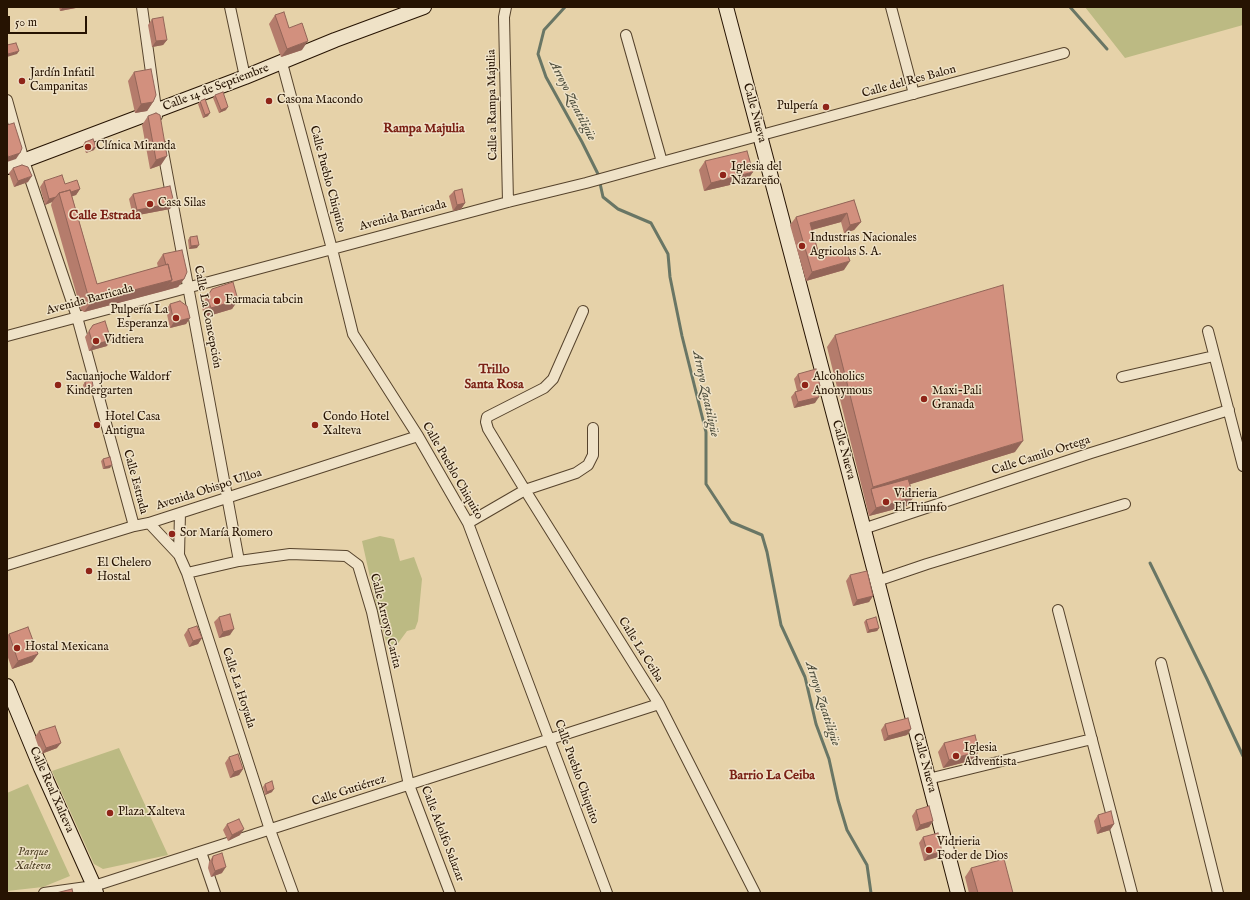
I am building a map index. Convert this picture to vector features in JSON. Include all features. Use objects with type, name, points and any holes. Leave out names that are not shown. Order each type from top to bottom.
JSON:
[{"type":"street","name":"Calle La Concepción","points":[[142,7],[156,111],[239,560]]},
{"type":"street","points":[[230,7],[245,77]]},
{"type":"street","name":"Calle 14 de Septiembre","points":[[7,167],[282,63],[336,40],[424,7]]},
{"type":"street","name":"Calle a Rampa Majulia","points":[[506,7],[504,17],[508,202]]},
{"type":"street","name":"Calle Nueva","points":[[726,7],[958,893]]},
{"type":"street","points":[[891,7],[914,94]]},
{"type":"street","points":[[626,35],[662,162]]},
{"type":"street","name":"Calle del Res Balon","points":[[760,135],[1064,53]]},
{"type":"street","name":"Calle Pueblo Chiquito","points":[[282,63],[332,249],[353,334],[418,436],[468,523],[607,893]]},
{"type":"street","name":"Calle Estrada","points":[[7,100],[24,161],[77,317],[134,526]]},
{"type":"street","name":"Avenida Barricada","points":[[7,336],[508,202],[586,184],[624,172],[760,135]]},
{"type":"street","name":"Calle La Ceiba","points":[[582,311],[553,379],[544,388],[487,417],[486,422],[488,429],[659,704],[755,893]]},
{"type":"street","points":[[1208,331],[1243,466]]},
{"type":"street","points":[[1122,377],[1214,356]]},
{"type":"street","name":"Calle Camilo Ortega","points":[[863,529],[1091,453],[1229,410]]},
{"type":"street","points":[[468,523],[525,490],[576,473],[588,465],[593,455],[593,428]]},
{"type":"street","name":"Avenida Obispo Ulloa","points":[[7,565],[134,526],[149,523],[418,436]]},
{"type":"street","points":[[876,581],[1125,504]]},
{"type":"street","name":"Calle La Hoyada","points":[[179,555],[180,513]]},
{"type":"street","name":"Calle La Hoyada","points":[[149,523],[179,555],[187,573],[270,830],[293,893]]},
{"type":"street","name":"Calle Arroyo Carita","points":[[187,573],[239,560],[290,554],[346,556],[358,565],[372,612],[409,785]]},
{"type":"street","points":[[1058,610],[1132,893]]},
{"type":"street","points":[[1161,663],[1218,893]]},
{"type":"street","name":"Calle Real Xalteva","points":[[7,686],[37,770]]},
{"type":"street","name":"Calle Gutiérrez","points":[[44,893],[91,890],[201,852],[659,704]]},
{"type":"street","name":"Calle Real Xalteva","points":[[7,711],[37,770],[91,890]]},
{"type":"street","points":[[928,779],[1092,739]]},
{"type":"street","name":"Calle Adolfo Salazar","points":[[409,785],[450,893]]},
{"type":"street","points":[[201,852],[215,893]]},
{"type":"green space","points":[[1085,7],[1243,7],[1243,25],[1125,58]]},
{"type":"green space","points":[[380,536],[394,539],[400,561],[414,557],[422,579],[418,621],[415,629],[407,631],[396,646],[388,648],[377,609],[362,541]]},
{"type":"green space","name":"Plaza Xalteva","points":[[119,748],[168,855],[103,869],[94,864],[52,771]]},
{"type":"green space","name":"Parque Xalteva","points":[[28,784],[70,876],[43,887],[7,891],[7,793]]},
{"type":"building","points":[[284,12],[289,28],[302,23],[308,41],[287,49],[275,15]]},
{"type":"building","points":[[163,17],[167,40],[156,41],[152,19]]},
{"type":"building","points":[[16,43],[19,51],[8,54],[7,45]]},
{"type":"building","points":[[151,69],[156,95],[153,102],[141,104],[134,72]]},
{"type":"building","points":[[223,92],[228,107],[221,110],[215,95]]},
{"type":"building","points":[[205,99],[210,113],[205,115],[200,101]]},
{"type":"building","points":[[156,113],[160,115],[167,156],[156,160],[148,116]]},
{"type":"building","points":[[14,123],[22,148],[20,153],[8,157],[7,125]]},
{"type":"building","points":[[93,139],[96,147],[88,150],[85,142]]},
{"type":"building","points":[[747,151],[753,172],[711,183],[705,161]]},
{"type":"building","points":[[22,165],[28,167],[32,176],[18,181],[13,168]]},
{"type":"building","points":[[62,175],[65,184],[77,180],[80,189],[71,192],[70,190],[59,193],[56,197],[49,199],[44,181]]},
{"type":"building","name":"Casa Silas","points":[[170,186],[174,203],[137,210],[133,194]]},
{"type":"building","points":[[462,189],[465,203],[457,205],[454,191]]},
{"type":"building","points":[[70,190],[97,284],[168,264],[172,280],[92,301],[89,299],[59,193]]},
{"type":"building","points":[[854,200],[861,222],[850,225],[847,213],[810,223],[820,258],[846,250],[850,261],[812,272],[796,217]]},
{"type":"building","points":[[197,236],[199,245],[191,246],[190,237]]},
{"type":"building","points":[[182,250],[187,272],[184,279],[170,283],[172,280],[168,264],[166,265],[163,254]]},
{"type":"building","points":[[233,282],[238,300],[211,308],[207,297],[212,289]]},
{"type":"building","name":"Maxi-Pali Granada","points":[[1003,285],[1023,441],[873,487],[835,335]]},
{"type":"building","points":[[180,301],[187,306],[190,318],[174,322],[170,304]]},
{"type":"building","points":[[105,321],[111,340],[93,345],[89,331],[93,325]]},
{"type":"building","points":[[816,369],[820,386],[816,387],[819,397],[798,402],[795,392],[802,390],[798,374]]},
{"type":"building","points":[[92,380],[93,386],[86,388],[85,382]]},
{"type":"building","points":[[110,457],[112,465],[105,467],[103,459]]},
{"type":"building","points":[[908,479],[914,497],[876,508],[871,489]]},
{"type":"building","points":[[867,571],[873,596],[857,600],[850,575]]},
{"type":"building","points":[[230,614],[234,629],[223,632],[219,617]]},
{"type":"building","points":[[876,617],[879,628],[869,630],[866,620]]},
{"type":"building","points":[[197,626],[202,638],[193,641],[188,629]]},
{"type":"building","points":[[28,627],[38,654],[18,661],[9,634]]},
{"type":"building","points":[[908,718],[911,729],[888,736],[885,724]]},
{"type":"building","points":[[55,726],[61,743],[46,748],[39,731]]},
{"type":"building","points":[[975,735],[979,751],[949,760],[944,743]]},
{"type":"building","points":[[238,754],[243,769],[234,772],[229,757]]},
{"type":"building","points":[[272,781],[274,789],[267,792],[265,784]]},
{"type":"building","points":[[929,806],[933,821],[920,825],[916,810]]},
{"type":"building","points":[[1111,811],[1114,824],[1101,828],[1098,815]]},
{"type":"building","points":[[239,819],[244,829],[232,835],[227,824]]},
{"type":"building","points":[[938,833],[942,852],[928,855],[923,837]]},
{"type":"building","points":[[222,853],[226,867],[215,871],[212,862],[213,856]]},
{"type":"building","points":[[1004,859],[1013,893],[978,893],[971,868]]},
{"type":"building","points":[[72,889],[73,893],[56,893]]},
{"type":"waterway","name":"Arroyo Zacatiligüe","points":[[565,7],[544,30],[538,54],[546,77],[598,174],[603,197],[618,209],[651,223],[668,254],[670,277],[682,336],[706,432],[706,484],[731,522],[762,535],[767,552],[781,625],[805,677],[816,724],[829,759],[838,800],[847,830],[867,865],[871,893]]},
{"type":"waterway","points":[[1070,7],[1107,49]]},
{"type":"waterway","points":[[1150,563],[1243,756]]},
{"type":"place","name":"Jardín Infatil Campanitas","points":[[22,81]]},
{"type":"place","name":"Casona Macondo","points":[[269,101]]},
{"type":"place","name":"Pulpería","points":[[826,107]]},
{"type":"place","name":"Clínica Miranda","points":[[88,147]]},
{"type":"place","name":"Iglesia del Nazareño","points":[[723,175]]},
{"type":"place","name":"Casa Silas","points":[[150,204]]},
{"type":"place","name":"Industrias Nacionales Agricolas S. A.","points":[[802,246]]},
{"type":"place","name":"Farmacia tabcin","points":[[217,301]]},
{"type":"place","name":"Pulpería La Esperanza","points":[[176,318]]},
{"type":"place","name":"Vidtiera","points":[[96,341]]},
{"type":"place","name":"Sacuanjoche Waldorf Kindergarten","points":[[58,385]]},
{"type":"place","name":"Alcoholics Anonymous","points":[[805,385]]},
{"type":"place","name":"Maxi-Pali Granada","points":[[924,399]]},
{"type":"place","name":"Hotel Casa Antigua","points":[[97,425]]},
{"type":"place","name":"Condo Hotel Xalteva","points":[[315,425]]},
{"type":"place","name":"Vidrieria El Triunfo","points":[[886,502]]},
{"type":"place","name":"Sor María Romero","points":[[172,534]]},
{"type":"place","name":"El Chelero Hostal","points":[[89,571]]},
{"type":"place","name":"Hostal Mexicana","points":[[17,648]]},
{"type":"place","name":"Iglesia Adventista","points":[[956,756]]},
{"type":"place","name":"Plaza Xalteva","points":[[110,813]]},
{"type":"place","name":"Vidrieria Foder de Dios","points":[[929,850]]},
{"type":"district","name":"Rampa Majulia","points":[[424,129]]},
{"type":"district","name":"Calle Estrada","points":[[105,216]]},
{"type":"district","name":"Trillo Santa Rosa","points":[[494,378]]},
{"type":"district","name":"Barrio La Ceiba","points":[[772,776]]}]
